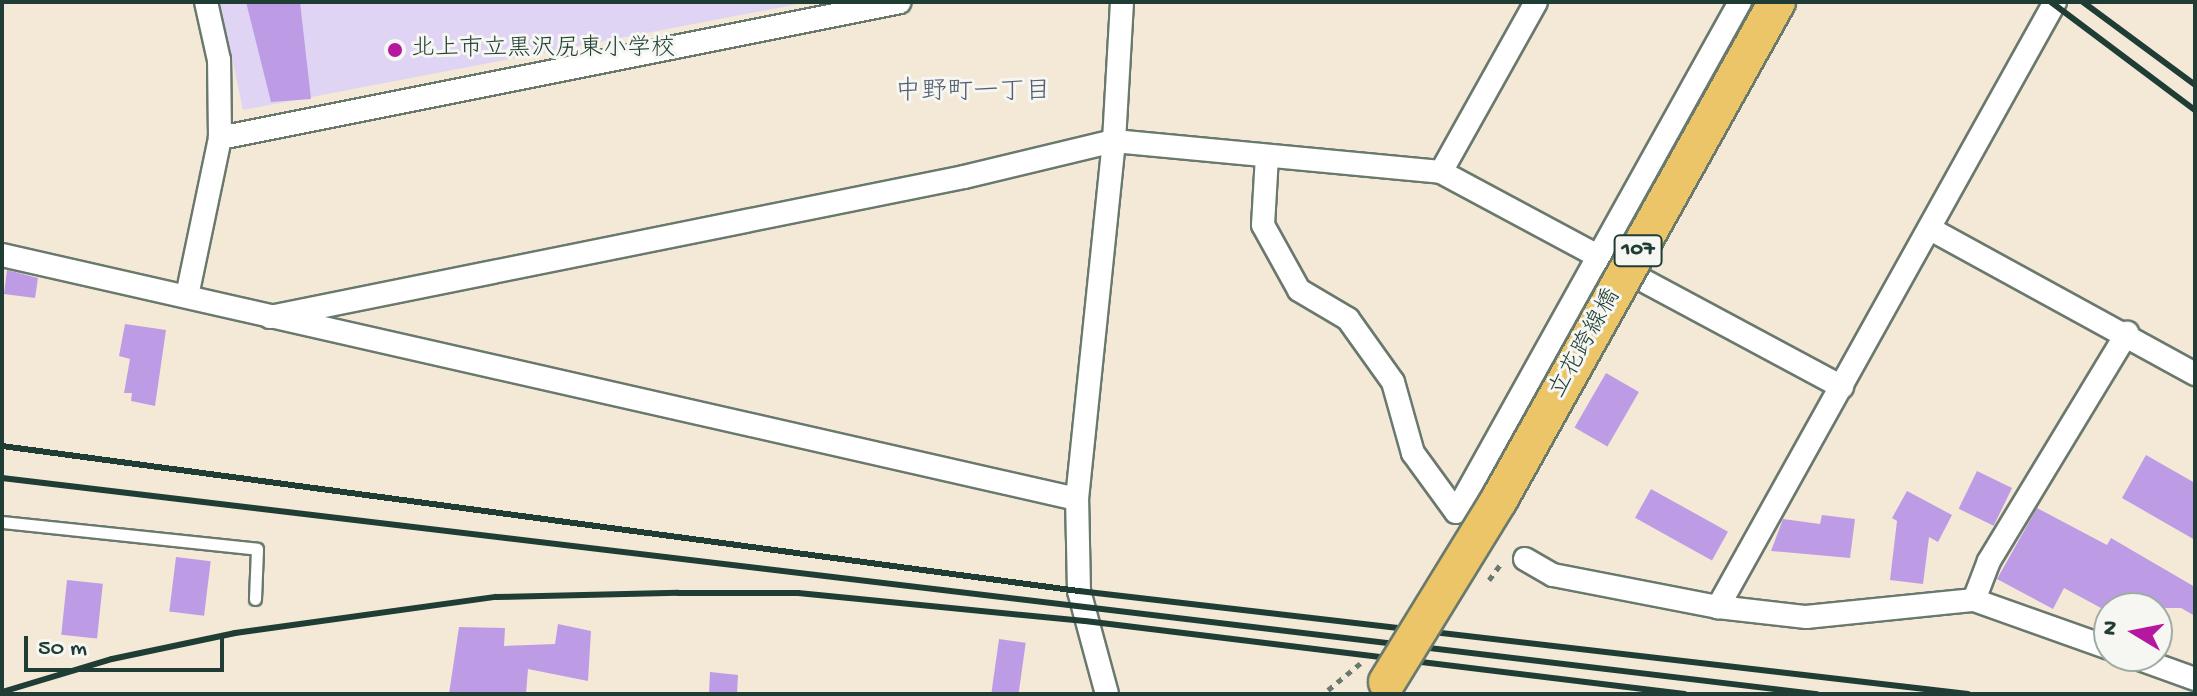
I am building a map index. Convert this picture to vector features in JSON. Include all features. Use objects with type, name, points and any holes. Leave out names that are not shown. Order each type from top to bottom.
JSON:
[{"type":"highway","name":"立花跨線橋","points":[[1387,682],[1457,573],[1777,2]]},
{"type":"street","points":[[187,296],[220,138],[219,60],[206,2]]},
{"type":"street","points":[[220,138],[900,2]]},
{"type":"street","points":[[1107,694],[1079,591],[1077,499],[1114,141],[1122,2]]},
{"type":"street","points":[[1441,172],[1536,2]]},
{"type":"street","points":[[1267,156],[1263,225],[1299,290],[1348,319],[1393,382],[1413,453],[1456,512],[1740,2]]},
{"type":"street","points":[[1718,607],[1932,230],[2055,2]]},
{"type":"street","points":[[270,317],[964,177],[1114,141],[1441,172],[1599,253],[1842,387]]},
{"type":"street","points":[[1932,230],[2127,333],[2195,374]]},
{"type":"street","points":[[2,255],[1077,499]]},
{"type":"street","points":[[1974,600],[1989,561],[2127,333]]},
{"type":"street","points":[[1525,559],[1553,575],[1718,607],[1806,617],[1974,600],[2093,642]]},
{"type":"street","points":[[2173,669],[2194,675]]},
{"type":"lane","points":[[2,522],[257,549],[255,599]]},
{"type":"shaded area","name":"北上市立黒沢尻東小学校","points":[[220,2],[809,2],[243,110]]},
{"type":"building","points":[[246,2],[300,2],[311,99],[271,102]]},
{"type":"building","points":[[7,270],[38,278],[35,298],[4,294]]},
{"type":"building","points":[[125,324],[166,330],[155,406],[131,401],[132,393],[124,393],[130,359],[119,356]]},
{"type":"building","points":[[1606,373],[1639,392],[1607,447],[1574,428]]},
{"type":"building","points":[[2146,455],[2195,483],[2195,540],[2122,498]]},
{"type":"building","points":[[1977,471],[2012,488],[1994,526],[1959,509]]},
{"type":"building","points":[[1651,489],[1728,532],[1712,561],[1635,518]]},
{"type":"building","points":[[1907,491],[1952,515],[1938,542],[1929,537],[1923,584],[1890,580],[1897,521],[1892,518]]},
{"type":"building","points":[[2037,508],[2107,545],[2111,538],[2195,587],[2195,616],[2181,608],[2173,608],[2173,592],[2093,592],[2093,604],[2064,588],[2053,609],[1997,579]]},
{"type":"building","points":[[1822,515],[1855,519],[1850,558],[1771,551],[1783,519],[1820,524]]},
{"type":"building","points":[[176,557],[211,561],[204,616],[169,612]]},
{"type":"building","points":[[67,580],[103,584],[97,638],[61,635]]},
{"type":"building","points":[[558,624],[591,631],[588,681],[528,669],[526,694],[449,694],[459,627],[505,628],[504,646],[555,644]]},
{"type":"building","points":[[999,639],[1026,643],[1019,694],[991,694]]},
{"type":"building","points":[[710,672],[738,675],[737,694],[709,694]]},
{"type":"railway","points":[[2051,2],[2195,110]]},
{"type":"railway","points":[[2083,2],[2195,85]]},
{"type":"railway","points":[[2,446],[1079,591],[1968,694]]},
{"type":"railway","points":[[2,478],[1817,694]]},
{"type":"railway","points":[[2,692],[112,659],[235,633],[496,597],[798,593],[1085,621],[1685,694]]},
{"type":"place","name":"北上市立黒沢尻東小学校","points":[[395,50]]},
{"type":"district","name":"中野町一丁目","points":[[973,94]]}]
